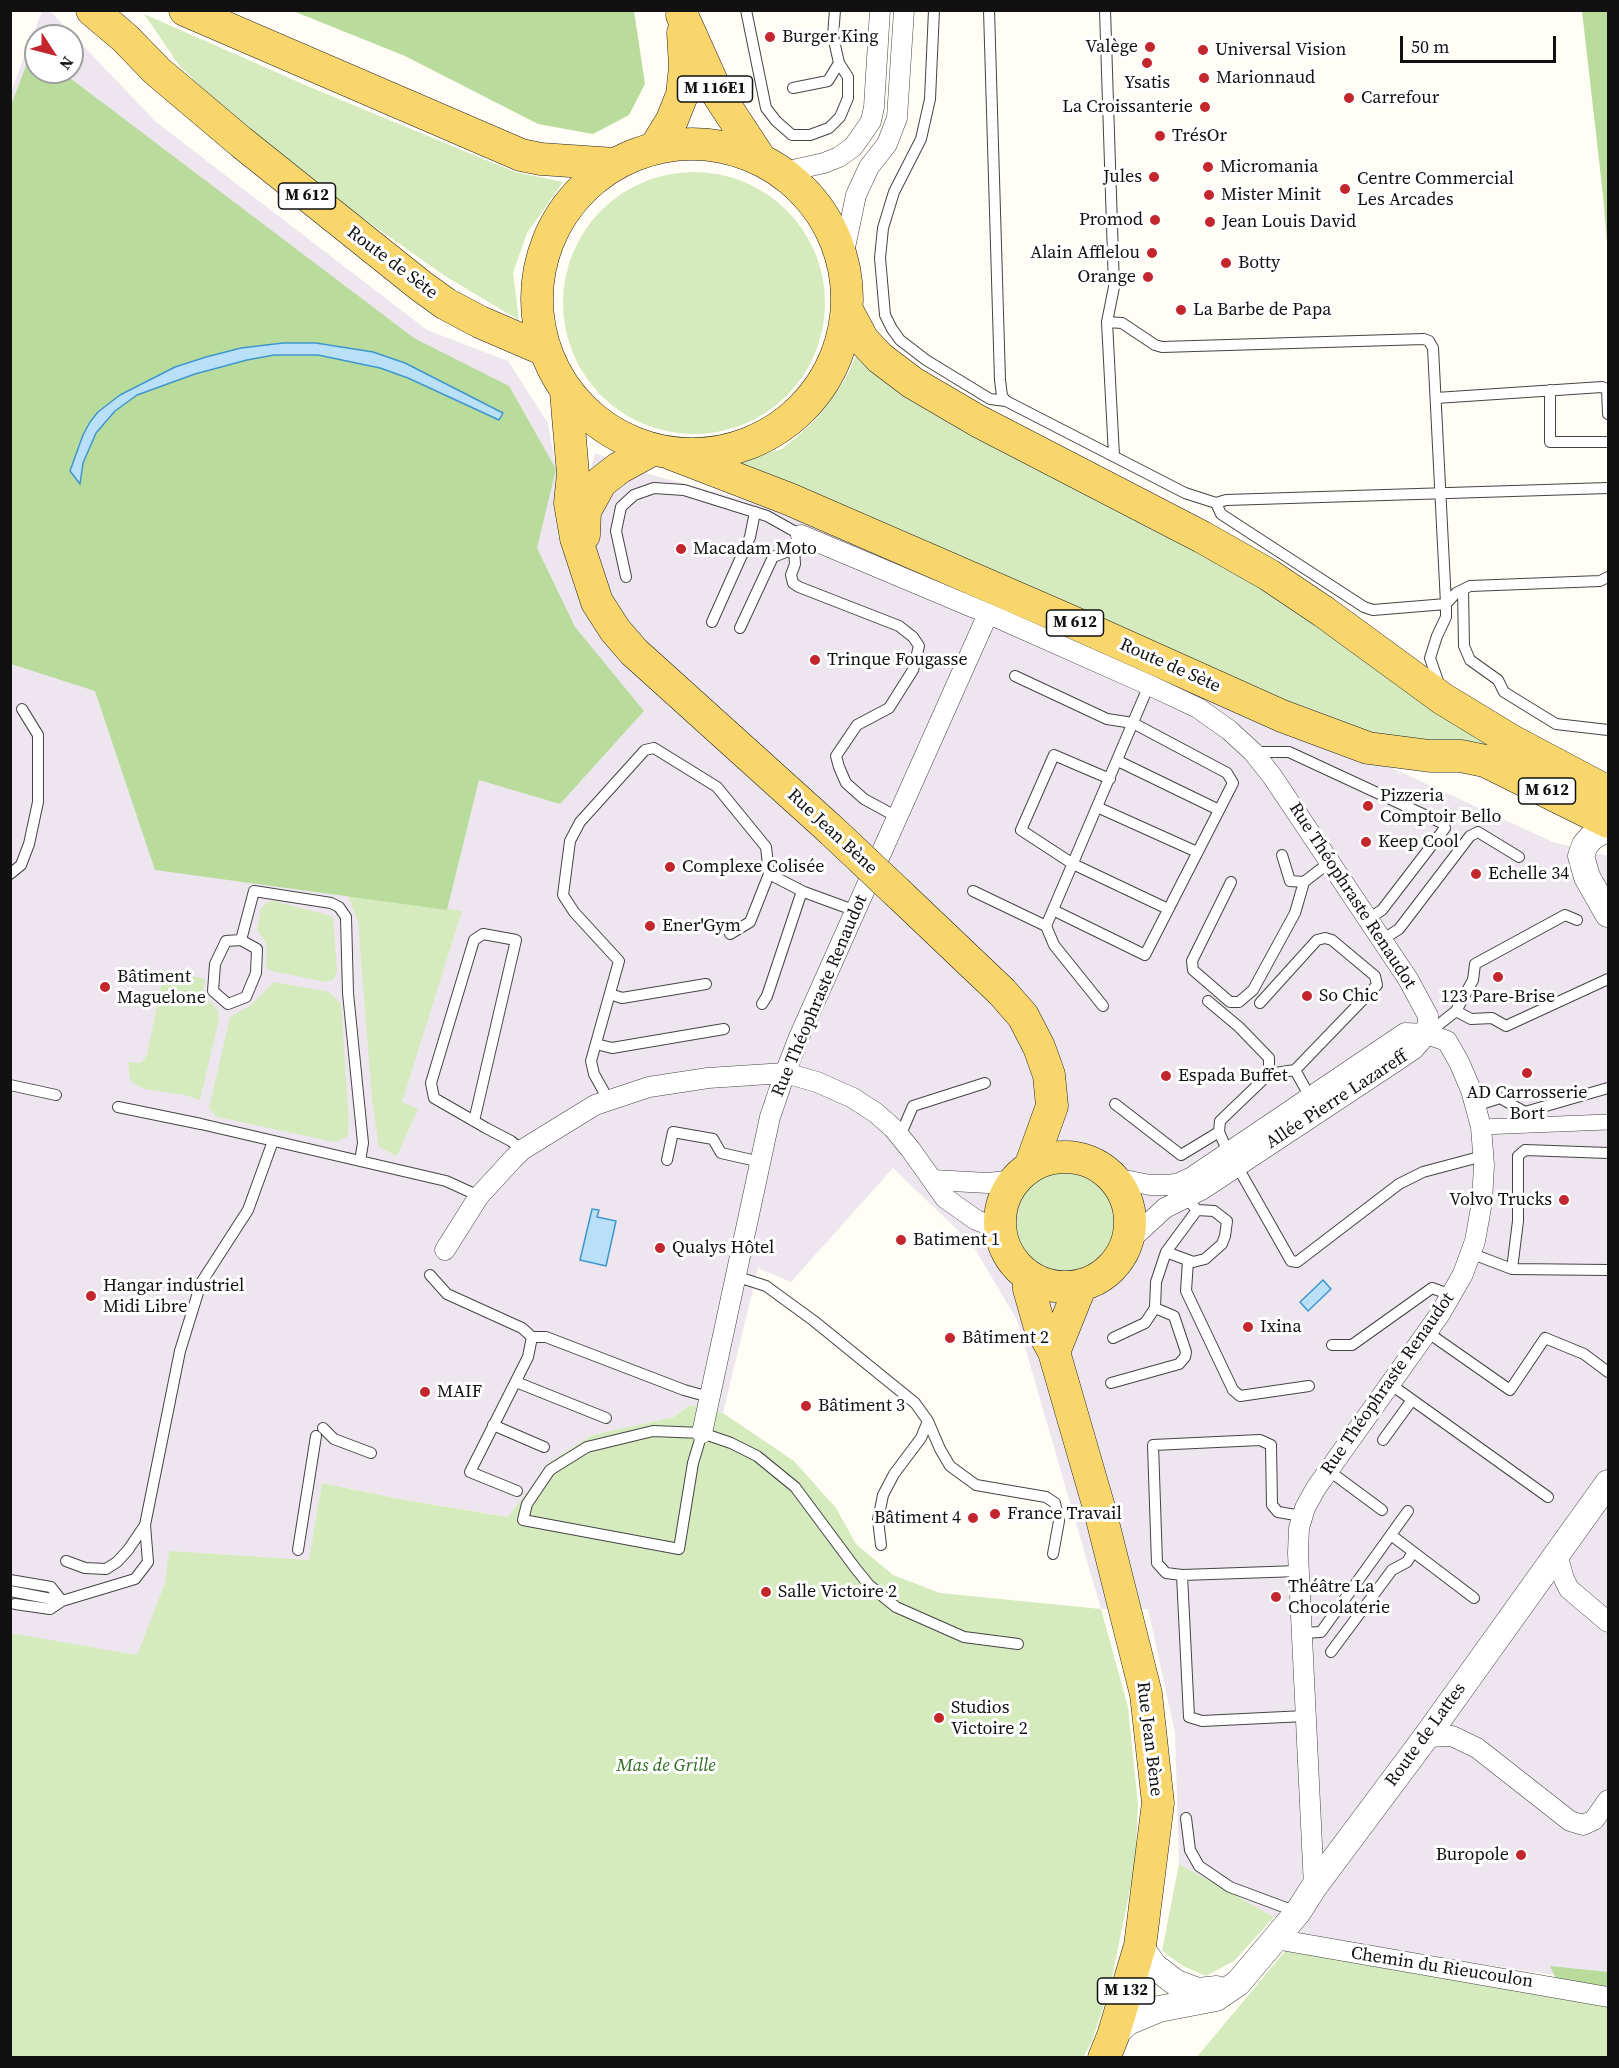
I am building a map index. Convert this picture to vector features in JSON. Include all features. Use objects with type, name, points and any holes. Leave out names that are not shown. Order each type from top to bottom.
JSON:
[{"type":"main road","name":"Route de Sète","points":[[92,10],[125,38],[157,71],[241,142],[421,286],[446,304],[480,322],[544,350]]},
{"type":"main road","points":[[185,10],[521,155],[541,159],[615,164],[655,148],[690,143],[725,146],[771,165],[821,210],[843,257],[848,284],[848,312],[839,353],[819,390],[790,421],[754,443],[714,454],[662,452]]},
{"type":"main road","name":"M 116E1","points":[[681,13],[717,93],[771,165]]},
{"type":"main road","name":"M 116E1","points":[[655,148],[672,120],[682,95],[684,67],[681,13]]},
{"type":"main road","name":"Route de Sète","points":[[615,164],[581,190],[555,225],[540,265],[536,308],[544,350],[554,372],[567,392],[590,418],[619,438],[789,499],[1282,716],[1368,748],[1430,756],[1461,756],[1485,762],[1608,822]]},
{"type":"main road","name":"M 612","points":[[848,312],[863,340],[880,358],[913,383],[978,421],[1202,537],[1269,575],[1443,699],[1512,741],[1608,792]]},
{"type":"main road","name":"Rue Jean Bène","points":[[567,392],[573,474],[570,503],[576,538],[597,602],[615,630],[634,652],[971,961],[1023,1016],[1039,1047],[1049,1075],[1052,1106],[1085,1159]]},
{"type":"main road","name":"Rue Jean Bène","points":[[586,572],[585,511],[601,482],[619,468],[662,452]]},
{"type":"main road","name":"Rue Jean Bène","points":[[1023,1173],[1052,1106]]},
{"type":"main road","points":[[1057,1157],[1085,1159],[1106,1170],[1114,1178],[1126,1198],[1131,1220],[1128,1242],[1110,1270],[1096,1279],[1080,1285],[1059,1287],[1038,1281],[1017,1267],[1009,1255],[1000,1229],[1003,1203],[1023,1173],[1043,1160],[1057,1157]]},
{"type":"main road","name":"Rue Jean Bène","points":[[1028,1276],[1029,1289],[1039,1324],[1054,1352],[1100,1511],[1146,1694],[1158,1803],[1140,1946],[1109,2047]]},
{"type":"main road","points":[[1054,1352],[1080,1285]]},
{"type":"street","points":[[771,165],[824,163],[839,157],[853,147],[863,134],[871,121],[874,107],[880,10]]},
{"type":"street","points":[[843,257],[856,195],[869,167],[886,144],[897,118],[904,10]]},
{"type":"street","name":"Rue Théophraste Renaudot","points":[[797,542],[988,614],[1198,708],[1229,730],[1253,752],[1272,776],[1408,979],[1428,1016],[1426,1034],[1447,1041],[1459,1062],[1481,1127],[1482,1202],[1475,1241],[1451,1295],[1328,1470],[1305,1508],[1299,1528],[1305,1716],[1314,1887]]},
{"type":"street","name":"Rue Théophraste Renaudot","points":[[702,1433],[771,1117],[785,1073],[988,614]]},
{"type":"street","points":[[1608,828],[1592,837],[1585,845],[1581,856],[1587,878],[1608,914]]},
{"type":"street","name":"Allée Pierre Lazareff","points":[[1128,1242],[1164,1208],[1191,1204],[1232,1159],[1310,1097],[1405,1033],[1426,1034]]},
{"type":"street","name":"Allée Pierre Lazareff","points":[[1114,1178],[1150,1185],[1179,1183],[1232,1159],[1414,1049],[1426,1034]]},
{"type":"street","points":[[444,1250],[479,1196],[522,1150],[595,1105],[650,1087],[708,1078],[785,1073],[817,1082],[853,1098],[876,1113],[900,1136],[945,1198],[976,1220],[1000,1229]]},
{"type":"street","points":[[1481,1127],[1608,1122]]},
{"type":"street","points":[[933,1180],[988,1183],[1023,1173]]},
{"type":"street","name":"Route de Lattes","points":[[1109,2047],[1128,2022],[1158,2008],[1216,1998],[1238,1983],[1298,1912],[1608,1483]]},
{"type":"street","points":[[1557,1554],[1569,1589],[1608,1622]]},
{"type":"street","points":[[1426,1737],[1452,1736],[1477,1748],[1570,1821],[1583,1825],[1594,1820],[1608,1800]]},
{"type":"street","name":"Chemin du Rieucoulon","points":[[1275,1939],[1608,1996]]},
{"type":"street","name":"M 132","points":[[1140,1946],[1154,1966],[1176,1983],[1198,1991],[1221,1989],[1238,1983]]},
{"type":"lane","points":[[746,10],[766,108],[776,121],[792,135],[810,135],[829,128],[840,117],[848,98],[848,77],[839,63],[833,36],[835,10]]},
{"type":"lane","points":[[934,10],[930,99],[921,139],[894,192],[883,228],[880,258],[885,315],[891,329],[900,340],[926,360],[990,399],[1006,401],[1185,493],[1216,503],[1226,500],[1608,488]]},
{"type":"lane","points":[[989,10],[999,380],[1002,396],[1006,401]]},
{"type":"lane","points":[[1105,10],[1114,287],[1107,322],[1114,456]]},
{"type":"lane","points":[[793,88],[828,81],[839,63]]},
{"type":"lane","points":[[1107,322],[1122,323],[1155,345],[1162,347],[1424,339],[1430,341],[1433,348],[1446,604],[1446,617],[1430,658],[1443,699]]},
{"type":"lane","points":[[1436,398],[1602,387],[1607,389],[1608,414]]},
{"type":"lane","points":[[1550,390],[1550,442],[1608,442]]},
{"type":"lane","points":[[626,577],[616,531],[621,507],[634,495],[654,488],[684,490],[767,516],[797,542]]},
{"type":"lane","points":[[1216,503],[1221,514],[1366,608],[1373,610],[1446,604],[1456,593],[1470,586],[1600,581],[1608,578]]},
{"type":"lane","points":[[712,622],[750,537],[755,512]]},
{"type":"lane","points":[[740,628],[773,557],[797,542]]},
{"type":"lane","points":[[797,542],[795,564],[791,575],[793,583],[899,626],[913,637],[919,646],[913,670],[889,708],[857,724],[836,756],[838,767],[846,783],[864,799],[897,818]]},
{"type":"lane","points":[[1463,590],[1464,645],[1470,660],[1498,680],[1504,692],[1556,724],[1608,730]]},
{"type":"lane","points":[[1015,676],[1107,718],[1133,723],[1227,773],[1233,783],[1145,955],[1053,910]]},
{"type":"lane","points":[[1046,926],[1149,685]]},
{"type":"lane","points":[[10,874],[21,865],[29,844],[38,802],[38,735],[22,709]]},
{"type":"lane","points":[[609,1101],[594,1074],[591,1061],[619,962],[574,912],[563,895],[570,841],[580,822],[645,750],[654,748],[717,787],[766,847],[769,874],[750,922],[730,934]]},
{"type":"lane","points":[[1253,752],[1289,752],[1443,823],[1445,828],[1382,910],[1368,919]]},
{"type":"lane","points":[[1110,778],[1054,755],[1021,830],[1073,864],[1168,909]]},
{"type":"lane","points":[[1118,761],[1219,810]]},
{"type":"lane","points":[[1097,807],[1197,852]]},
{"type":"lane","points":[[1382,940],[1399,929],[1470,836],[1478,831],[1519,857]]},
{"type":"lane","points":[[1282,855],[1290,881],[1304,882]]},
{"type":"lane","points":[[1231,882],[1192,961],[1193,970],[1230,1002],[1239,1002],[1252,990],[1295,914],[1304,882],[1330,862]]},
{"type":"lane","points":[[769,874],[802,891],[856,911]]},
{"type":"lane","points":[[241,940],[254,891],[331,903],[339,907],[346,917],[348,993],[363,1143],[360,1161]]},
{"type":"lane","points":[[762,1004],[767,996],[802,891]]},
{"type":"lane","points":[[973,891],[1046,926],[1054,945],[1103,1006]]},
{"type":"lane","points":[[1426,1034],[1456,1011],[1473,980],[1475,964],[1565,915],[1577,920]]},
{"type":"lane","points":[[474,1121],[516,940],[483,934],[474,940],[431,1083],[434,1098],[474,1121],[511,1141],[522,1150]]},
{"type":"lane","points":[[1260,1003],[1317,940],[1325,938],[1332,940],[1375,976],[1377,985],[1295,1070],[1269,1074],[1220,1121],[1219,1132],[1232,1159],[1291,1261],[1297,1262],[1399,1184],[1423,1172],[1483,1156]]},
{"type":"lane","points":[[241,940],[256,949],[256,973],[246,997],[228,1004],[213,991],[214,964],[226,941],[241,940]]},
{"type":"lane","points":[[1456,1011],[1471,1019],[1492,1017],[1506,1026],[1608,979]]},
{"type":"lane","points":[[610,994],[622,998],[706,984]]},
{"type":"lane","points":[[1208,1001],[1239,1027],[1269,1058],[1269,1074]]},
{"type":"lane","points":[[596,1044],[612,1048],[724,1029]]},
{"type":"lane","points":[[1295,1070],[1310,1097]]},
{"type":"lane","points":[[900,1136],[913,1106],[986,1083]]},
{"type":"lane","points":[[10,1086],[56,1095]]},
{"type":"lane","points":[[1475,1106],[1500,1098],[1525,1112],[1608,1088]]},
{"type":"lane","points":[[1115,1104],[1181,1155],[1219,1132]]},
{"type":"lane","points":[[118,1107],[446,1181],[479,1196]]},
{"type":"lane","points":[[667,1160],[673,1132],[713,1139],[721,1153],[761,1162]]},
{"type":"lane","points":[[15,1604],[50,1609],[62,1600],[135,1579],[148,1562],[145,1525],[180,1351],[201,1283],[248,1210],[273,1141]]},
{"type":"lane","points":[[1512,1269],[1518,1221],[1518,1156],[1526,1150],[1608,1153]]},
{"type":"lane","points":[[1113,1338],[1145,1323],[1155,1308],[1156,1282],[1166,1252],[1191,1204],[1214,1211],[1224,1218],[1227,1226],[1226,1236],[1219,1247],[1204,1259],[1193,1262],[1166,1252]]},
{"type":"lane","points":[[1470,1253],[1512,1269],[1608,1270]]},
{"type":"lane","points":[[1188,1261],[1186,1291],[1233,1390],[1240,1396],[1309,1386]]},
{"type":"lane","points":[[430,1275],[447,1294],[522,1328],[532,1337],[546,1337],[684,1390],[710,1397]]},
{"type":"lane","points":[[735,1276],[766,1286],[814,1321],[915,1403],[928,1421],[950,1466],[976,1485],[1046,1497],[1055,1503],[1059,1521],[1053,1554]]},
{"type":"lane","points":[[1332,1346],[1352,1345],[1432,1288],[1451,1295]]},
{"type":"lane","points":[[1111,1383],[1179,1364],[1185,1357],[1186,1352],[1174,1316],[1155,1308]]},
{"type":"lane","points":[[1427,1332],[1510,1390],[1545,1338],[1584,1354],[1608,1372]]},
{"type":"lane","points":[[517,1491],[470,1472],[528,1357],[532,1337]]},
{"type":"lane","points":[[516,1382],[606,1418]]},
{"type":"lane","points":[[1390,1384],[1548,1497]]},
{"type":"lane","points":[[1383,1440],[1412,1400]]},
{"type":"lane","points":[[881,1545],[878,1520],[883,1495],[894,1474],[921,1438],[928,1421]]},
{"type":"lane","points":[[493,1425],[544,1447]]},
{"type":"lane","points":[[702,1433],[693,1463],[679,1549],[523,1520],[527,1504],[550,1470],[587,1447],[653,1431],[702,1433],[731,1443],[757,1456],[795,1487],[869,1585],[896,1607],[964,1636],[1018,1644]]},
{"type":"lane","points":[[298,1550],[320,1432],[371,1453]]},
{"type":"lane","points":[[1299,1571],[1182,1575],[1167,1573],[1157,1563],[1153,1445],[1260,1440],[1271,1444],[1272,1505],[1278,1512],[1302,1516]]},
{"type":"lane","points":[[1328,1470],[1382,1510]]},
{"type":"lane","points":[[1302,1633],[1320,1632],[1408,1511]]},
{"type":"lane","points":[[66,1560],[85,1568],[106,1569],[117,1562],[128,1550],[145,1525]]},
{"type":"lane","points":[[1391,1535],[1474,1598]]},
{"type":"lane","points":[[1331,1652],[1392,1570],[1407,1562],[1413,1552]]},
{"type":"lane","points":[[1182,1575],[1189,1717],[1202,1721],[1305,1716]]},
{"type":"lane","points":[[10,1580],[51,1587],[62,1600]]},
{"type":"lane","points":[[10,1591],[62,1600]]},
{"type":"lane","points":[[1186,1818],[1190,1850],[1199,1866],[1230,1887],[1298,1912]]},
{"type":"shaded area","points":[[42,11],[50,11],[62,24],[37,24]]},
{"type":"shaded area","points":[[84,47],[156,122],[427,330],[508,361],[548,423],[556,469],[576,536],[595,453],[649,474],[773,508],[1205,682],[1553,842],[1608,856],[1608,1983],[1299,1937],[1274,1917],[1179,1864],[1175,1733],[1148,1609],[1101,1609],[1017,1320],[972,1244],[893,1168],[791,1282],[758,1268],[723,1413],[690,1405],[674,1417],[592,1435],[550,1462],[509,1517],[405,1500],[322,1483],[310,1560],[11,2057],[10,94],[24,58],[24,84],[84,84]]},
{"type":"green space","points":[[293,11],[634,11],[645,84],[629,115],[593,134],[538,124],[405,56]]},
{"type":"green space","points":[[1582,11],[1608,11],[1608,254],[1603,195]]},
{"type":"green space","points":[[144,14],[312,88],[515,172],[563,182],[527,233],[513,273],[519,320],[445,276],[258,144],[179,65]]},
{"type":"green space","points":[[24,71],[24,84],[78,84],[414,338],[509,386],[556,469],[537,548],[575,627],[644,711],[560,804],[479,780],[447,910],[155,870],[95,691],[11,664],[10,108]]},
{"type":"green space","points":[[681,172],[707,172],[732,177],[756,187],[787,210],[810,241],[820,265],[825,303],[820,341],[810,365],[787,396],[756,419],[732,429],[707,434],[681,434],[656,429],[632,419],[601,396],[578,365],[568,341],[563,316],[563,290],[568,265],[578,241],[601,210],[632,187],[656,177]]},
{"type":"green space","points":[[857,354],[1243,573],[1520,758],[1360,732],[1323,718],[1109,621],[735,462],[782,449],[798,436],[817,418],[845,380]]},
{"type":"green space","points":[[348,896],[462,911],[402,1102],[418,1109],[397,1156],[379,1147],[372,1099],[358,922]]},
{"type":"green space","points":[[273,901],[333,918],[337,970],[334,979],[326,982],[272,971],[266,967],[267,945],[257,929],[261,909],[266,903]]},
{"type":"green space","points":[[164,970],[205,979],[203,994],[218,1011],[219,1019],[200,1100],[185,1095],[145,1089],[131,1082],[128,1062],[141,1063],[147,1055]]},
{"type":"green space","points":[[274,982],[329,992],[341,1004],[349,1123],[347,1137],[335,1142],[217,1117],[209,1108],[230,1017],[251,1005]]},
{"type":"green space","points":[[1066,1172],[1085,1176],[1101,1187],[1112,1203],[1116,1222],[1112,1241],[1101,1257],[1085,1268],[1066,1272],[1047,1268],[1031,1257],[1020,1241],[1016,1222],[1020,1203],[1031,1187],[1047,1176]]},
{"type":"green space","name":"Mas de Grille","points":[[690,1405],[723,1413],[794,1461],[836,1508],[856,1544],[893,1575],[940,1593],[1101,1609],[1128,1707],[1138,1805],[1135,1865],[1110,1987],[1092,2041],[1083,2058],[11,2057],[10,1633],[137,1655],[165,1583],[169,1551],[309,1560],[322,1483],[508,1517],[550,1462],[592,1435],[674,1417]]},
{"type":"green space","points":[[1179,1864],[1274,1917],[1234,1961],[1206,1976],[1183,1966],[1162,1951]]},
{"type":"green space","points":[[1286,1950],[1608,2005],[1608,2057],[1196,2058]]},
{"type":"green space","points":[[1550,1966],[1608,1972],[1608,1988],[1557,1981]]},
{"type":"water","points":[[283,343],[316,343],[373,352],[405,363],[503,413],[499,420],[408,378],[380,368],[318,355],[274,355],[195,374],[137,395],[115,411],[96,433],[83,463],[80,484],[70,471],[90,422],[98,412],[120,395],[175,367],[206,357],[241,348]]},
{"type":"water","points":[[592,1209],[599,1210],[597,1217],[616,1221],[606,1266],[580,1260]]},
{"type":"water","points":[[1323,1280],[1331,1289],[1308,1311],[1300,1302]]},
{"type":"place","name":"Burger King","points":[[770,37]]},
{"type":"place","name":"Valège","points":[[1150,47]]},
{"type":"place","name":"Universal Vision","points":[[1203,50]]},
{"type":"place","name":"Ysatis","points":[[1147,63]]},
{"type":"place","name":"Marionnaud","points":[[1204,78]]},
{"type":"place","name":"Carrefour","points":[[1349,98]]},
{"type":"place","name":"La Croissanterie","points":[[1205,107]]},
{"type":"place","name":"TrésOr","points":[[1160,136]]},
{"type":"place","name":"Micromania","points":[[1208,167]]},
{"type":"place","name":"Jules","points":[[1154,177]]},
{"type":"place","name":"Centre Commercial Les Arcades","points":[[1345,189]]},
{"type":"place","name":"Mister Minit","points":[[1209,195]]},
{"type":"place","name":"Promod","points":[[1155,220]]},
{"type":"place","name":"Jean Louis David","points":[[1210,222]]},
{"type":"place","name":"Alain Afflelou","points":[[1152,253]]},
{"type":"place","name":"Botty","points":[[1226,263]]},
{"type":"place","name":"Orange","points":[[1148,277]]},
{"type":"place","name":"La Barbe de Papa","points":[[1181,310]]},
{"type":"place","name":"Macadam Moto","points":[[681,549]]},
{"type":"place","name":"Trinque Fougasse","points":[[815,660]]},
{"type":"place","name":"Pizzeria Comptoir Bello","points":[[1368,806]]},
{"type":"place","name":"Keep Cool","points":[[1366,842]]},
{"type":"place","name":"Complexe Colisée","points":[[670,867]]},
{"type":"place","name":"Echelle 34","points":[[1476,874]]},
{"type":"place","name":"Ener'Gym","points":[[650,926]]},
{"type":"place","name":"123 Pare-Brise","points":[[1498,977]]},
{"type":"place","name":"Bâtiment Maguelone","points":[[105,987]]},
{"type":"place","name":"So Chic","points":[[1307,996]]},
{"type":"place","name":"AD Carrosserie Bort","points":[[1527,1073]]},
{"type":"place","name":"Espada Buffet","points":[[1166,1076]]},
{"type":"place","name":"Volvo Trucks","points":[[1564,1200]]},
{"type":"place","name":"Batiment 1","points":[[901,1240]]},
{"type":"place","name":"Qualys Hôtel","points":[[660,1248]]},
{"type":"place","name":"Hangar industriel Midi Libre","points":[[91,1296]]},
{"type":"place","name":"Ixina","points":[[1248,1327]]},
{"type":"place","name":"Bâtiment 2","points":[[950,1338]]},
{"type":"place","name":"MAIF","points":[[425,1392]]},
{"type":"place","name":"Bâtiment 3","points":[[806,1406]]},
{"type":"place","name":"France Travail","points":[[995,1514]]},
{"type":"place","name":"Bâtiment 4","points":[[973,1518]]},
{"type":"place","name":"Salle Victoire 2","points":[[766,1592]]},
{"type":"place","name":"Théâtre La Chocolaterie","points":[[1276,1597]]},
{"type":"place","name":"Studios Victoire 2","points":[[939,1718]]},
{"type":"place","name":"Buropole","points":[[1521,1855]]}]
